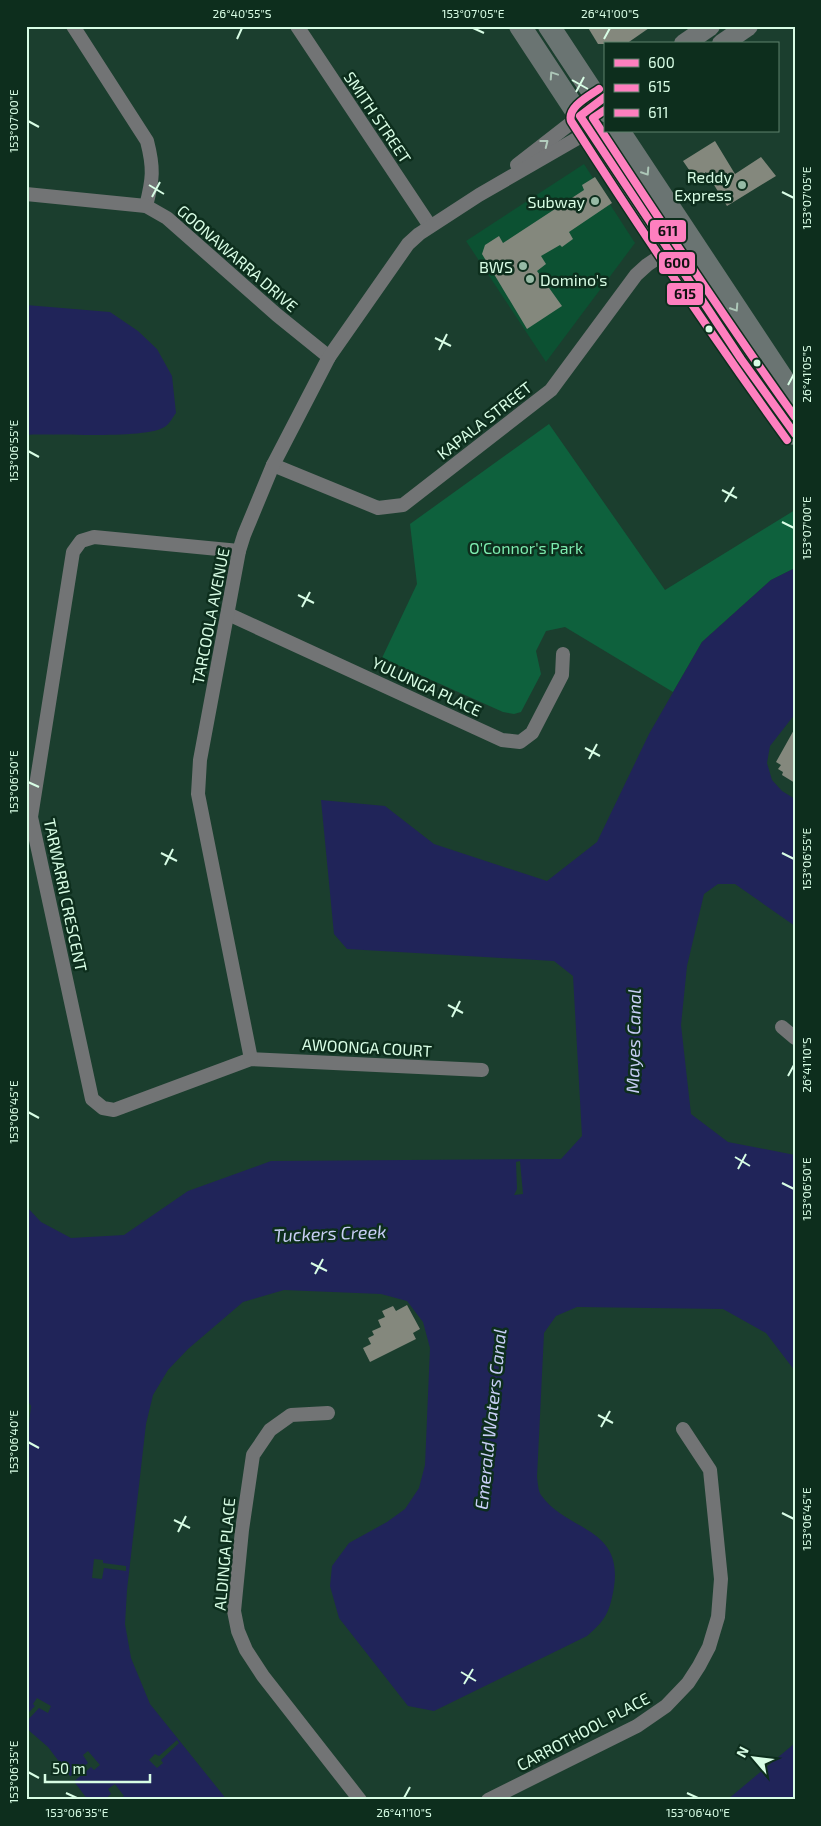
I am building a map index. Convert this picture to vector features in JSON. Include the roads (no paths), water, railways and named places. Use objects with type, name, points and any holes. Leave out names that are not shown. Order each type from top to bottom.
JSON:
[{"type":"main road","points":[[520,26],[597,113]]},
{"type":"main road","points":[[549,26],[604,127]]},
{"type":"main road","points":[[607,132],[668,252],[795,434]]},
{"type":"main road","points":[[620,132],[795,397]]},
{"type":"street","points":[[73,26],[147,141],[152,160],[153,178],[146,206]]},
{"type":"street","name":"SMITH STREET","points":[[297,26],[430,226]]},
{"type":"street","points":[[687,42],[710,26]]},
{"type":"street","points":[[725,42],[748,26]]},
{"type":"street","name":"TARCOOLA AVENUE","points":[[251,1059],[198,794],[200,760],[239,551],[273,465],[329,357],[397,258],[413,238],[479,195],[597,113]]},
{"type":"street","name":"GOONAWARRA DRIVE","points":[[26,194],[146,206],[167,218],[277,315],[329,357]]},
{"type":"street","name":"KAPALA STREET","points":[[273,465],[378,508],[403,505],[551,390],[636,275],[647,265],[668,252]]},
{"type":"street","name":"TARWARRI CRESCENT","points":[[239,551],[94,537],[81,541],[73,552],[31,817],[92,1099],[103,1108],[114,1110],[251,1059]]},
{"type":"street","name":"YULUNGA PLACE","points":[[228,614],[502,740],[520,742],[532,733],[562,674],[563,654]]},
{"type":"street","points":[[782,1027],[795,1038]]},
{"type":"street","name":"AWOONGA COURT","points":[[251,1059],[482,1070]]},
{"type":"street","name":"ALDINGA PLACE","points":[[328,1413],[290,1415],[270,1430],[254,1455],[242,1530],[234,1611],[238,1631],[246,1650],[258,1669],[360,1800]]},
{"type":"street","name":"CARROTHOOL PLACE","points":[[488,1800],[637,1726],[666,1706],[688,1683],[703,1660],[718,1617],[721,1579],[710,1470],[683,1429]]},
{"type":"water","points":[[26,305],[110,312],[138,331],[157,349],[172,376],[176,413],[169,423],[156,430],[141,433],[26,435]]},
{"type":"water","points":[[795,568],[795,714],[770,746],[767,763],[772,780],[782,791],[795,799],[795,926],[735,884],[718,884],[704,894],[687,966],[681,1025],[691,1114],[728,1142],[795,1155],[795,1371],[766,1333],[723,1309],[577,1307],[556,1316],[544,1333],[537,1477],[539,1489],[541,1495],[552,1507],[591,1532],[602,1541],[610,1552],[615,1567],[611,1603],[603,1620],[587,1636],[434,1711],[408,1706],[339,1618],[330,1586],[332,1566],[349,1543],[387,1522],[405,1509],[419,1488],[425,1465],[430,1348],[423,1322],[407,1301],[381,1294],[284,1290],[243,1302],[188,1349],[168,1370],[153,1395],[146,1424],[127,1590],[125,1624],[131,1658],[150,1704],[227,1800],[88,1800],[48,1747],[26,1728],[26,1450],[31,1406],[26,1398],[26,1206],[41,1222],[71,1238],[124,1235],[188,1191],[271,1161],[561,1159],[582,1136],[573,976],[554,961],[347,949],[334,934],[321,800],[385,806],[434,844],[547,881],[597,842],[649,734],[702,642],[771,580]]},
{"type":"water","points":[[795,1743],[795,1800],[727,1800]]},
{"type":"place","name":"Reddy Express","points":[[742,185]]},
{"type":"place","name":"Subway","points":[[595,201]]},
{"type":"place","name":"BWS","points":[[523,266]]},
{"type":"place","name":"Domino's","points":[[530,279]]},
{"type":"park label","name":"O'Connor's Park","points":[[526,547]]},
{"type":"water label","name":"Mayes Canal","points":[[633,1041]]},
{"type":"water label","name":"Tuckers Creek","points":[[330,1233]]},
{"type":"water label","name":"Emerald Waters Canal","points":[[490,1419]]}]
